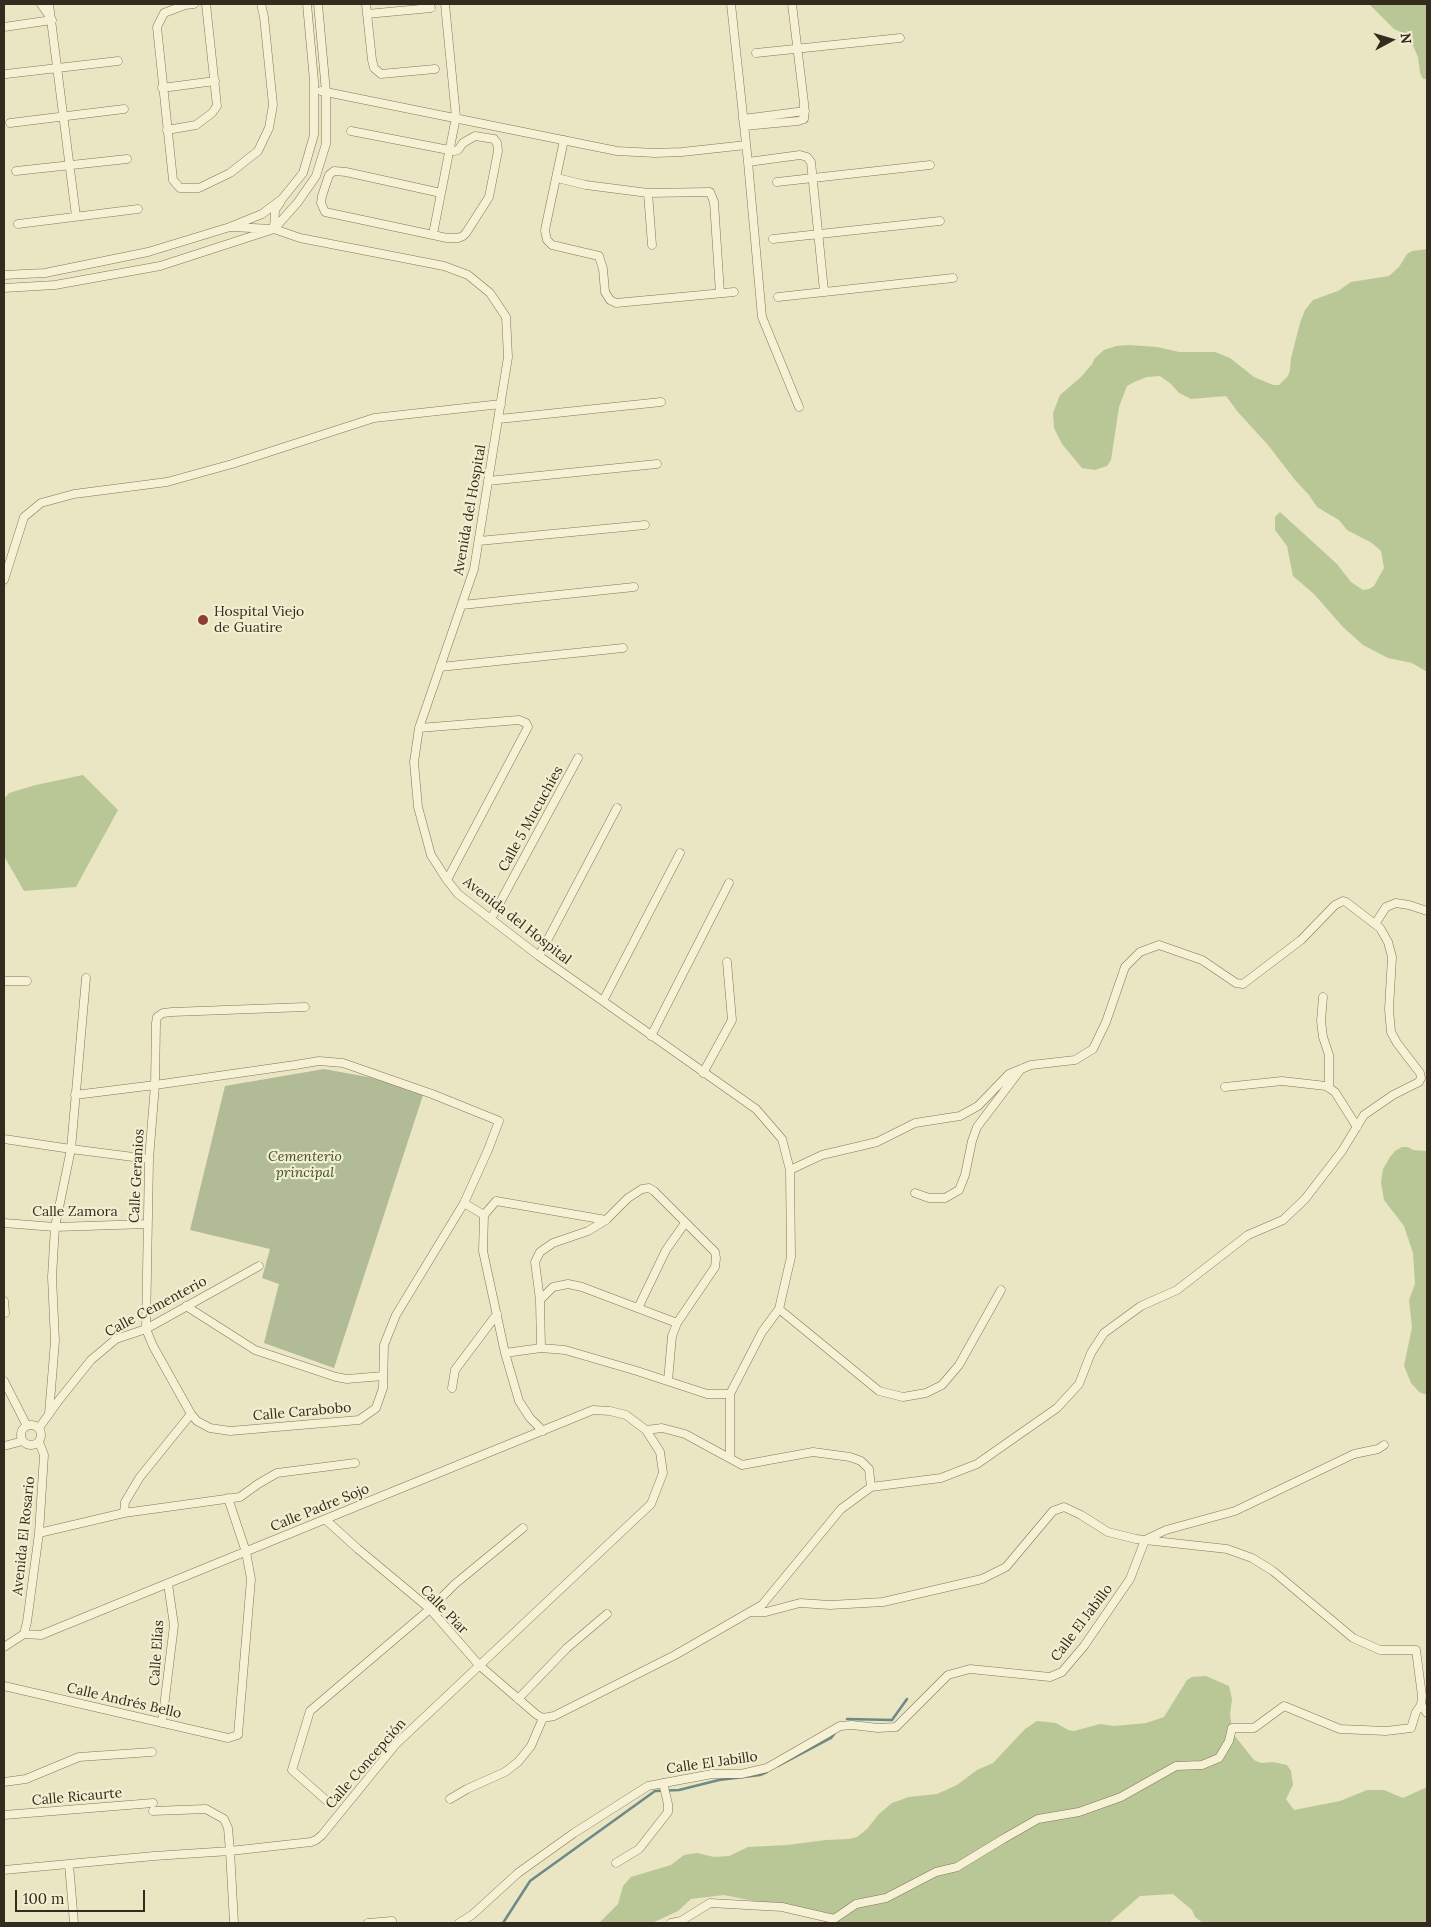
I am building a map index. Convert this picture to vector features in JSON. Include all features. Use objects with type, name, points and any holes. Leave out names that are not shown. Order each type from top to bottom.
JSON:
[{"type":"street","points":[[42,4],[52,20]]},
{"type":"street","points":[[50,4],[76,216]]},
{"type":"street","points":[[194,4],[185,4],[164,13],[156,27],[173,180],[180,188],[199,188],[230,173],[258,151],[269,128],[274,105],[261,4]]},
{"type":"street","points":[[167,130],[196,125],[212,113],[217,106],[206,4]]},
{"type":"street","points":[[274,229],[275,210],[303,173],[314,135],[314,90],[307,4]]},
{"type":"street","points":[[4,288],[55,286],[160,266],[274,229],[298,202],[316,176],[326,144],[326,92],[318,4]]},
{"type":"street","points":[[366,4],[374,68],[382,74],[435,69]]},
{"type":"street","points":[[433,234],[456,117],[445,4]]},
{"type":"street","points":[[731,4],[762,317],[799,407]]},
{"type":"street","points":[[744,123],[804,112],[792,4]]},
{"type":"street","points":[[367,14],[431,8]]},
{"type":"street","points":[[4,27],[52,20]]},
{"type":"street","points":[[756,53],[900,38]]},
{"type":"street","points":[[6,74],[118,61]]},
{"type":"street","points":[[162,88],[215,81]]},
{"type":"street","points":[[314,90],[456,117],[617,151],[682,152],[746,145]]},
{"type":"street","points":[[10,123],[124,109]]},
{"type":"street","points":[[351,131],[454,151],[458,150],[463,143],[475,136],[494,139],[497,143],[498,151],[489,197],[466,233],[458,238],[447,238],[325,212],[321,203],[322,196],[329,175],[339,170],[441,193]]},
{"type":"street","points":[[564,140],[545,231],[547,240],[552,245],[599,256],[604,269],[605,292],[610,300],[616,303],[734,292]]},
{"type":"street","points":[[748,162],[800,155],[807,157],[811,162],[824,291]]},
{"type":"street","points":[[16,171],[127,159]]},
{"type":"street","points":[[777,182],[930,165]]},
{"type":"street","points":[[557,178],[648,193],[710,192],[713,196],[720,294]]},
{"type":"street","points":[[648,193],[652,245]]},
{"type":"street","points":[[4,275],[45,274],[148,252],[230,227],[262,214],[282,199]]},
{"type":"street","points":[[18,224],[138,209]]},
{"type":"street","points":[[773,239],[940,221]]},
{"type":"street","name":"Avenida del Hospital","points":[[230,227],[274,229],[300,238],[444,266],[468,276],[490,293],[506,317],[508,357],[479,542],[474,569],[419,728],[414,762],[418,807],[431,855],[458,894],[539,956],[756,1109],[782,1139],[790,1170],[790,1257],[779,1309],[762,1332],[730,1394],[730,1458]]},
{"type":"street","points":[[778,297],[953,278]]},
{"type":"street","points":[[499,418],[661,402]]},
{"type":"street","points":[[4,580],[24,517],[41,503],[74,494],[167,482],[238,463],[374,418],[501,404]]},
{"type":"street","points":[[488,481],[657,464]]},
{"type":"street","points":[[479,542],[645,525]]},
{"type":"street","points":[[462,605],[634,586]]},
{"type":"street","points":[[440,667],[622,648]]},
{"type":"street","points":[[419,728],[519,720],[526,723],[528,727],[447,880]]},
{"type":"street","name":"Calle 5 Mucuchíes","points":[[490,919],[578,758]]},
{"type":"street","points":[[539,956],[617,808]]},
{"type":"street","points":[[603,1001],[680,853]]},
{"type":"street","points":[[651,1036],[729,883]]},
{"type":"street","points":[[450,1799],[467,1788],[505,1772],[518,1762],[531,1746],[543,1718],[554,1716],[666,1660],[762,1605],[841,1509],[871,1487],[941,1478],[977,1464],[1056,1408],[1079,1384],[1091,1353],[1104,1333],[1141,1306],[1176,1290],[1248,1235],[1283,1220],[1305,1200],[1342,1151],[1364,1115],[1393,1095],[1419,1082],[1421,1078],[1418,1070],[1391,1032],[1389,1009],[1392,957],[1384,933],[1346,902],[1340,901],[1301,940],[1245,983],[1240,984],[1202,960],[1159,945],[1140,952],[1125,967],[1106,1022],[1093,1049],[1075,1060],[1031,1065],[1009,1074],[978,1106],[960,1116],[915,1123],[878,1142],[822,1155],[790,1170]]},
{"type":"street","points":[[1375,924],[1386,907],[1396,903],[1427,911]]},
{"type":"street","points":[[703,1073],[732,1020],[727,962]]},
{"type":"street","points":[[49,1414],[55,1341],[52,1277],[55,1226],[71,1150],[86,978]]},
{"type":"street","points":[[4,981],[26,982]]},
{"type":"street","points":[[1323,997],[1321,1021],[1329,1055],[1329,1088]]},
{"type":"street","name":"Calle Geranios","points":[[146,1329],[149,1159],[155,1085],[156,1023],[158,1017],[163,1013],[305,1008]]},
{"type":"street","name":"Calle Carabobo","points":[[146,1329],[191,1414],[197,1421],[210,1428],[230,1431],[359,1420],[376,1408],[383,1388],[384,1345],[396,1315],[464,1203],[499,1121],[432,1094],[343,1063],[318,1061],[155,1085]]},
{"type":"street","points":[[915,1193],[929,1198],[944,1198],[959,1190],[965,1175],[977,1127],[1021,1069]]},
{"type":"street","points":[[1225,1087],[1282,1081],[1326,1086],[1336,1092],[1357,1127]]},
{"type":"street","points":[[75,1095],[155,1085]]},
{"type":"street","points":[[4,1139],[71,1150],[149,1159]]},
{"type":"street","points":[[541,1348],[540,1300],[535,1262],[540,1252],[553,1244],[588,1231],[606,1220],[628,1198],[642,1189],[649,1188],[715,1252],[716,1263],[677,1323],[672,1336],[668,1381]]},
{"type":"street","points":[[544,1430],[530,1418],[519,1400],[505,1353],[483,1251],[484,1215],[496,1201],[606,1220]]},
{"type":"street","points":[[464,1203],[484,1215]]},
{"type":"street","name":"Calle Zamora","points":[[4,1223],[55,1226],[147,1224]]},
{"type":"street","points":[[638,1308],[666,1250],[685,1223]]},
{"type":"street","name":"Calle Cementerio","points":[[39,1428],[91,1360],[116,1339],[146,1329],[259,1266]]},
{"type":"street","points":[[540,1300],[553,1287],[568,1284],[582,1287],[677,1323]]},
{"type":"street","points":[[779,1309],[879,1391],[903,1397],[926,1393],[942,1386],[959,1365],[1001,1290]]},
{"type":"street","points":[[4,1302],[5,1313]]},
{"type":"street","points":[[186,1306],[255,1350],[336,1377],[348,1379],[383,1376]]},
{"type":"street","points":[[452,1388],[455,1370],[497,1314]]},
{"type":"street","points":[[505,1353],[541,1348],[565,1350],[707,1394],[730,1394]]},
{"type":"street","points":[[4,1381],[27,1426]]},
{"type":"street","name":"Calle Padre Sojo","points":[[4,1647],[24,1634],[41,1635],[593,1410],[610,1411],[626,1415],[646,1430]]},
{"type":"street","points":[[124,1513],[125,1502],[152,1459],[191,1414]]},
{"type":"street","points":[[39,1428],[34,1425],[27,1426],[21,1432],[23,1441],[30,1446],[39,1442]]},
{"type":"street","name":"Avenida El Rosario","points":[[24,1634],[38,1533],[44,1455],[39,1442],[42,1436],[39,1428]]},
{"type":"street","points":[[646,1430],[662,1428],[685,1434],[742,1465],[813,1452],[850,1457],[861,1461],[869,1469],[871,1487]]},
{"type":"street","name":"Calle Concepción","points":[[4,1870],[230,1851],[316,1840],[396,1744],[651,1504],[662,1473],[660,1452],[646,1430]]},
{"type":"street","points":[[4,1446],[23,1441]]},
{"type":"street","points":[[1144,1540],[1166,1530],[1235,1511],[1354,1454],[1378,1449],[1384,1445]]},
{"type":"street","points":[[38,1533],[124,1513],[240,1497],[258,1484],[277,1474],[355,1463]]},
{"type":"street","points":[[228,1498],[246,1552]]},
{"type":"street","points":[[672,1923],[681,1921],[710,1903],[782,1908],[834,1919],[856,1904],[886,1898],[936,1872],[957,1867],[1038,1819],[1079,1812],[1122,1796],[1176,1766],[1202,1765],[1219,1758],[1229,1741],[1232,1728],[1254,1728],[1284,1706],[1340,1729],[1386,1731],[1411,1728],[1416,1712],[1421,1705],[1422,1696],[1416,1650],[1380,1650],[1353,1638],[1273,1571],[1252,1558],[1228,1549],[1144,1540],[1108,1532],[1064,1507],[1053,1511],[1006,1567],[982,1579],[883,1602],[830,1605],[800,1603],[766,1612],[749,1612]]},
{"type":"street","name":"Calle Piar","points":[[326,1520],[430,1609],[479,1665],[537,1715],[543,1718]]},
{"type":"street","points":[[327,1800],[292,1770],[310,1711],[430,1609],[455,1584],[523,1528]]},
{"type":"street","name":"Calle El Jabillo","points":[[459,1923],[472,1915],[518,1873],[574,1833],[648,1786],[712,1774],[741,1774],[767,1768],[840,1726],[852,1725],[878,1728],[896,1726],[948,1675],[970,1670],[1050,1677],[1062,1672],[1084,1646],[1130,1580],[1144,1540]]},
{"type":"street","name":"Calle Andrés Bello","points":[[4,1686],[228,1738],[238,1735],[251,1579],[246,1552]]},
{"type":"street","name":"Calle Elías","points":[[162,1723],[174,1625],[168,1584]]},
{"type":"street","points":[[518,1699],[567,1648],[607,1614]]},
{"type":"street","points":[[1421,1705],[1427,1712]]},
{"type":"street","points":[[4,1782],[26,1779],[79,1757],[152,1752]]},
{"type":"street","points":[[616,1863],[638,1849],[668,1812],[663,1784]]},
{"type":"street","name":"Calle Ricaurte","points":[[4,1815],[153,1807],[206,1809],[218,1814],[224,1819],[228,1828],[234,1923]]},
{"type":"street","points":[[69,1864],[74,1923]]},
{"type":"street","points":[[368,1923],[392,1921]]},
{"type":"green space","points":[[1369,4],[1427,4],[1427,79],[1423,79],[1420,73],[1418,57],[1410,39],[1405,34],[1394,29]]},
{"type":"green space","points":[[1427,249],[1427,672],[1412,663],[1388,658],[1363,645],[1343,627],[1314,594],[1293,576],[1287,546],[1275,530],[1275,517],[1280,512],[1337,564],[1351,582],[1363,590],[1374,586],[1384,568],[1381,551],[1372,543],[1347,530],[1339,520],[1317,507],[1226,396],[1191,399],[1179,393],[1160,376],[1147,377],[1134,382],[1127,386],[1119,407],[1111,460],[1107,466],[1095,470],[1082,468],[1062,444],[1054,428],[1053,413],[1060,395],[1081,377],[1095,358],[1104,350],[1116,346],[1157,347],[1179,352],[1215,352],[1230,358],[1254,377],[1273,385],[1279,385],[1288,376],[1300,323],[1305,310],[1313,300],[1338,291],[1351,282],[1389,276],[1399,267],[1407,254],[1412,251]]},
{"type":"green space","points":[[83,775],[118,810],[76,887],[24,891],[4,856],[4,799],[9,793]]},
{"type":"green space","name":"Cementerio principal","points":[[324,1069],[368,1077],[424,1092],[334,1368],[264,1343],[279,1284],[262,1278],[270,1249],[190,1230],[225,1086]]},
{"type":"green space","points":[[1402,1147],[1427,1151],[1427,1395],[1419,1392],[1411,1383],[1404,1366],[1412,1327],[1409,1300],[1415,1284],[1413,1253],[1404,1226],[1384,1200],[1381,1182],[1383,1169],[1390,1157]]},
{"type":"green space","points":[[1206,1676],[1229,1686],[1232,1699],[1230,1714],[1234,1735],[1254,1760],[1261,1763],[1273,1762],[1287,1765],[1291,1771],[1293,1785],[1286,1799],[1294,1810],[1340,1801],[1367,1790],[1384,1790],[1403,1798],[1427,1787],[1427,1923],[1203,1923],[1195,1917],[1192,1910],[1173,1894],[1140,1896],[1109,1923],[825,1923],[822,1915],[724,1895],[691,1899],[678,1911],[652,1923],[599,1923],[618,1904],[623,1886],[631,1877],[671,1865],[684,1855],[697,1853],[714,1857],[729,1856],[748,1847],[787,1845],[857,1837],[892,1803],[909,1797],[937,1794],[957,1785],[977,1770],[993,1763],[1025,1729],[1037,1721],[1056,1723],[1068,1730],[1074,1731],[1100,1724],[1114,1726],[1146,1723],[1164,1717],[1187,1680],[1192,1677]]},
{"type":"waterway","points":[[847,1719],[892,1720],[907,1699]]},
{"type":"waterway","points":[[778,1766],[831,1738],[835,1733]]},
{"type":"waterway","points":[[503,1923],[530,1881],[655,1791],[679,1790],[719,1780],[760,1775],[767,1772]]},
{"type":"place","name":"Hospital Viejo de Guatire","points":[[203,620]]}]
